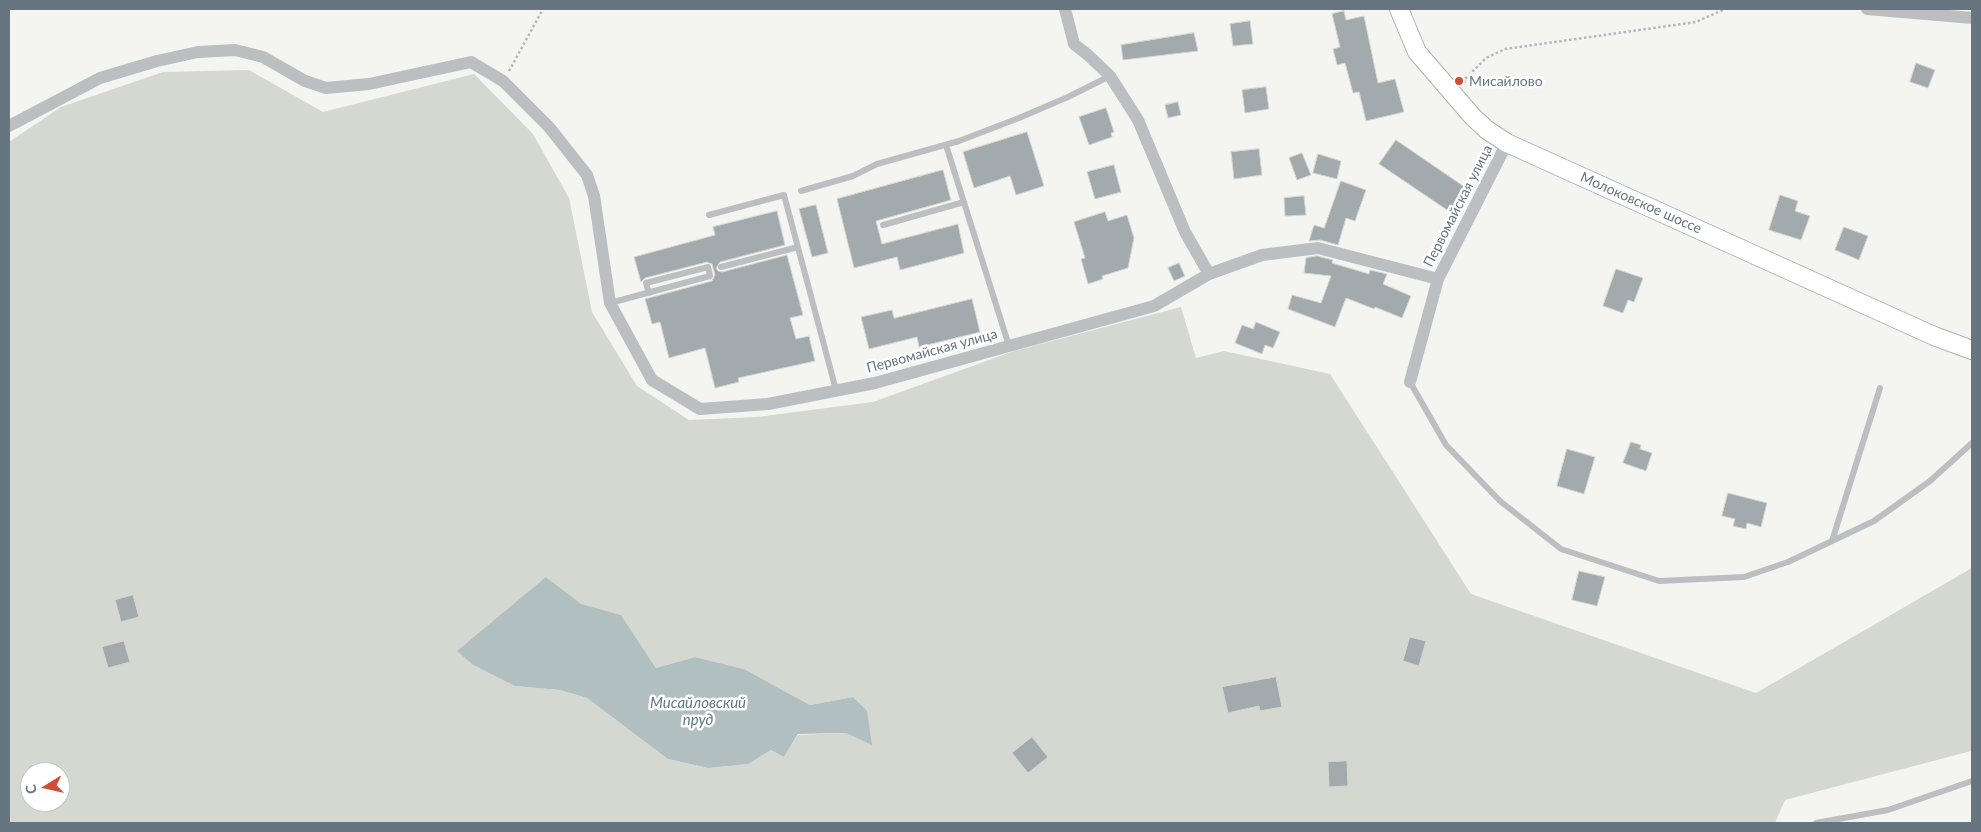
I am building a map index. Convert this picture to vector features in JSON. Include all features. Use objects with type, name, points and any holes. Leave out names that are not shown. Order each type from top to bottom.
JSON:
[{"type":"main road","name":"Молоковское шоссе","points":[[1399,9],[1417,52],[1473,117],[1487,130],[1507,143],[1934,336],[1972,350]]},
{"type":"main road","name":"Молоковское шоссе","points":[[1934,336],[1972,359]]},
{"type":"street","points":[[1065,9],[1074,44],[1110,76],[1138,120],[1185,232],[1209,274]]},
{"type":"street","points":[[1867,9],[1901,10],[1972,18]]},
{"type":"street","name":"Первомайская улица","points":[[9,126],[100,78],[157,61],[198,52],[235,50],[263,58],[305,81],[326,88],[369,84],[470,62],[503,81],[549,127],[587,175],[594,196],[610,303],[652,380],[700,409],[768,404],[875,383],[1154,306],[1209,274],[1262,255],[1318,248],[1438,279],[1507,143]]},
{"type":"street","points":[[1410,382],[1438,279]]},
{"type":"lane","points":[[801,191],[853,176],[877,164],[946,144],[1019,118],[1110,76]]},
{"type":"lane","points":[[946,144],[1009,346]]},
{"type":"lane","points":[[709,215],[784,196],[836,390]]},
{"type":"lane","points":[[883,225],[964,202]]},
{"type":"lane","points":[[722,267],[798,247]]},
{"type":"lane","points":[[610,303],[710,276],[708,268],[646,283],[649,292]]},
{"type":"lane","points":[[1410,382],[1446,445],[1500,501],[1561,549],[1659,581],[1744,577],[1788,562],[1874,521],[1930,481],[1972,443]]},
{"type":"lane","points":[[1832,541],[1880,388]]},
{"type":"lane","points":[[1816,823],[1888,810],[1972,780]]},
{"type":"path","points":[[503,81],[543,9]]},
{"type":"path","points":[[1466,86],[1464,80],[1486,58],[1505,49],[1696,22],[1725,9]]},
{"type":"shaded area","points":[[249,70],[323,112],[474,74],[533,134],[569,198],[592,312],[637,386],[689,420],[757,417],[873,402],[1014,351],[1181,307],[1196,358],[1224,351],[1330,374],[1471,594],[1756,693],[1972,568],[1972,749],[1971,751],[1785,800],[1775,823],[9,823],[9,142],[61,107],[163,72]],"holes":[[[546,577],[581,605],[621,615],[656,668],[695,657],[744,669],[810,705],[853,697],[871,744],[846,733],[798,735],[784,757],[771,750],[748,764],[708,768],[668,759],[587,698],[560,690],[515,686]]]},
{"type":"water","name":"Мисайловский пруд","points":[[546,577],[581,604],[621,615],[656,668],[695,657],[744,669],[810,705],[853,697],[867,711],[872,745],[846,733],[798,734],[784,757],[771,750],[748,764],[708,768],[668,759],[587,698],[560,690],[515,686],[472,664],[457,651]]},
{"type":"building","points":[[1344,11],[1346,20],[1364,16],[1378,83],[1395,79],[1404,112],[1366,121],[1359,92],[1353,93],[1345,63],[1337,65],[1333,49],[1340,47],[1332,14]]},
{"type":"building","points":[[1250,21],[1253,44],[1233,46],[1230,24]]},
{"type":"building","points":[[1194,33],[1198,51],[1123,60],[1121,45]]},
{"type":"building","points":[[1916,63],[1935,70],[1928,88],[1910,82]]},
{"type":"building","points":[[1266,87],[1269,109],[1245,113],[1242,90]]},
{"type":"building","points":[[1178,102],[1181,115],[1168,118],[1165,105]]},
{"type":"building","points":[[1106,108],[1114,132],[1111,133],[1112,137],[1089,145],[1079,117]]},
{"type":"building","points":[[1027,132],[1044,186],[1016,195],[1010,176],[974,188],[963,152]]},
{"type":"building","points":[[1396,140],[1466,188],[1450,212],[1379,164]]},
{"type":"building","points":[[1259,149],[1262,175],[1234,179],[1231,152]]},
{"type":"building","points":[[1302,153],[1311,175],[1297,180],[1289,158]]},
{"type":"building","points":[[1318,154],[1341,161],[1337,179],[1313,173]]},
{"type":"building","points":[[1114,165],[1121,192],[1095,199],[1087,172]]},
{"type":"building","points":[[943,170],[951,200],[876,221],[882,244],[958,224],[964,253],[900,270],[897,257],[854,268],[837,199]]},
{"type":"building","points":[[1341,181],[1366,190],[1355,221],[1346,218],[1338,245],[1320,240],[1309,241],[1314,225],[1324,228]]},
{"type":"building","points":[[1780,195],[1798,201],[1795,211],[1810,216],[1801,240],[1769,230]]},
{"type":"building","points":[[1304,196],[1306,215],[1285,216],[1284,198]]},
{"type":"building","points":[[816,205],[828,253],[812,257],[799,209]]},
{"type":"building","points":[[777,211],[785,245],[720,262],[716,268],[722,272],[787,255],[803,315],[790,318],[796,339],[809,336],[815,361],[738,378],[739,382],[715,388],[705,348],[669,358],[660,322],[652,324],[645,299],[712,281],[715,275],[712,264],[707,262],[645,278],[641,282],[634,257],[715,235],[713,227]]},
{"type":"building","points":[[1105,212],[1108,221],[1127,215],[1134,238],[1128,268],[1102,276],[1103,279],[1088,284],[1081,259],[1085,258],[1074,222]]},
{"type":"building","points":[[1844,227],[1868,236],[1859,260],[1835,250]]},
{"type":"building","points":[[1317,256],[1333,260],[1332,263],[1369,274],[1370,270],[1387,274],[1383,284],[1411,296],[1402,318],[1346,298],[1335,327],[1288,309],[1292,295],[1321,303],[1331,276],[1304,273],[1306,258]]},
{"type":"building","points":[[1179,263],[1185,276],[1174,281],[1168,268]]},
{"type":"building","points":[[1616,269],[1643,278],[1634,302],[1628,300],[1623,313],[1603,306]]},
{"type":"building","points":[[972,299],[980,332],[919,347],[917,337],[869,349],[861,317],[892,310],[894,318]]},
{"type":"building","points":[[1256,322],[1280,332],[1273,348],[1265,345],[1262,354],[1235,343],[1242,325],[1253,329]]},
{"type":"building","points":[[1631,442],[1641,445],[1640,449],[1652,453],[1646,471],[1623,463]]},
{"type":"building","points":[[1567,449],[1595,457],[1584,494],[1557,486]]},
{"type":"building","points":[[1728,493],[1767,503],[1761,527],[1747,523],[1746,529],[1733,526],[1735,519],[1722,516]]},
{"type":"building","points":[[1579,571],[1605,577],[1597,606],[1572,600]]},
{"type":"building","points":[[133,595],[139,617],[121,622],[115,600]]},
{"type":"building","points":[[1410,637],[1426,641],[1419,666],[1403,661]]},
{"type":"building","points":[[124,641],[130,662],[108,668],[102,647]]},
{"type":"building","points":[[1276,677],[1282,707],[1260,711],[1259,706],[1228,713],[1222,687]]},
{"type":"building","points":[[1032,737],[1048,757],[1028,773],[1012,753]]},
{"type":"building","points":[[1347,761],[1348,786],[1329,787],[1328,762]]},
{"type":"place","name":"Мисайлово","points":[[1459,81]]}]
